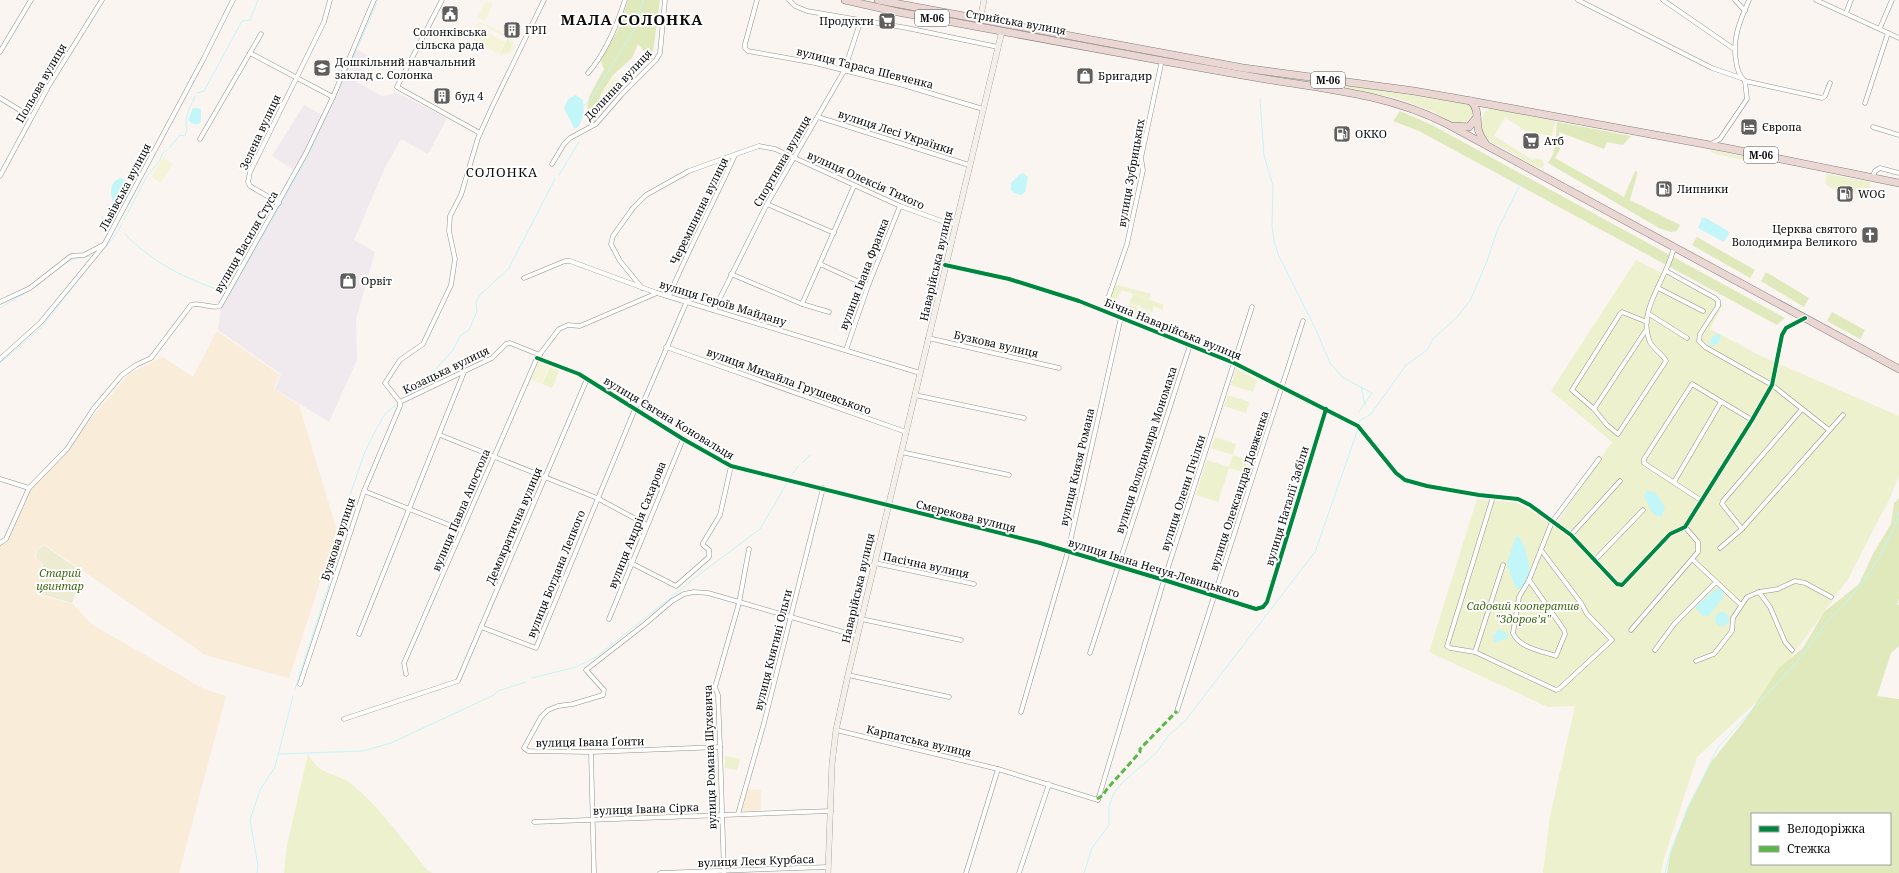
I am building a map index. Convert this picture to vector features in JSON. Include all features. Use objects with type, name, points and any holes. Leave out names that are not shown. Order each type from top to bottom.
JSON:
[{"type":"highway","name":"Стрийська вулиця","points":[[845,0],[898,12],[1162,60],[1185,60]]},
{"type":"highway","name":"Стрийська вулиця","points":[[878,0],[1185,60]]},
{"type":"highway","name":"М-06","points":[[1185,60],[1414,91],[1726,148],[1899,184]]},
{"type":"highway","name":"М-06","points":[[1185,60],[1242,75],[1368,95],[1419,111],[1488,146],[1899,369]]},
{"type":"highway","points":[[1471,101],[1477,109],[1478,132],[1488,146]]},
{"type":"highway","points":[[1447,124],[1465,128],[1472,125],[1477,117]]},
{"type":"street","points":[[0,52],[31,0]]},
{"type":"street","name":"Польова вулиця","points":[[0,176],[31,117],[102,0]]},
{"type":"street","name":"Львівська вулиця","points":[[0,360],[41,322],[104,245],[204,58],[232,0]]},
{"type":"street","name":"Зелена вулиця","points":[[279,203],[250,186],[250,172],[324,22],[330,0]]},
{"type":"street","name":"вулиця Василя Стуса","points":[[29,488],[67,449],[94,408],[122,375],[136,365],[151,358],[191,305],[220,306],[279,203],[333,97],[374,0]]},
{"type":"street","points":[[442,0],[396,88],[480,133]]},
{"type":"street","points":[[400,402],[385,383],[400,360],[423,344],[452,285],[456,259],[449,230],[450,216],[461,195],[480,133],[544,0]]},
{"type":"street","points":[[588,73],[594,66],[616,27],[625,0]]},
{"type":"street","name":"Долинна вулиця","points":[[552,164],[564,144],[570,138],[596,124],[622,94],[656,60],[660,52],[665,0]]},
{"type":"street","name":"вулиця Тараса Шевченка","points":[[757,0],[745,44],[745,48],[747,50],[759,54],[815,63],[903,85],[983,109]]},
{"type":"street","points":[[789,0],[802,10],[972,41],[998,48]]},
{"type":"street","points":[[980,20],[984,0]]},
{"type":"street","points":[[1578,0],[1712,68],[1743,80],[1822,98],[1825,96],[1830,83]]},
{"type":"street","points":[[1663,0],[1734,49]]},
{"type":"street","points":[[1735,0],[1745,11]]},
{"type":"street","points":[[1708,145],[1720,139],[1747,99],[1743,80],[1737,70],[1734,49],[1738,27],[1749,0]]},
{"type":"street","points":[[1816,0],[1899,38]]},
{"type":"street","points":[[1846,13],[1851,0]]},
{"type":"street","points":[[1880,28],[1892,0]]},
{"type":"street","name":"Спортивна вулиця","points":[[714,310],[767,204],[844,71],[861,20]]},
{"type":"street","name":"Наварійська вулиця","points":[[828,870],[832,764],[836,730],[945,265],[1002,31]]},
{"type":"street","points":[[1865,103],[1888,33]]},
{"type":"street","points":[[200,139],[261,34]]},
{"type":"street","points":[[250,53],[333,97]]},
{"type":"street","name":"вулиця Зубрицьких","points":[[1104,310],[1127,244],[1142,170],[1141,158],[1162,60]]},
{"type":"street","points":[[0,98],[31,117]]},
{"type":"street","name":"вулиця Лесі Українки","points":[[818,117],[969,165]]},
{"type":"street","points":[[1873,127],[1899,135]]},
{"type":"street","points":[[1720,139],[1726,148]]},
{"type":"street","name":"вулиця Олексія Тихого","points":[[642,288],[614,252],[611,244],[613,236],[633,208],[646,195],[688,171],[763,146],[794,158],[900,206],[947,223],[955,224]]},
{"type":"street","name":"Черемшинна вулиця","points":[[670,296],[681,268],[712,208],[735,155]]},
{"type":"street","points":[[1872,178],[1875,171],[1880,168],[1899,173]]},
{"type":"street","points":[[802,304],[854,186]]},
{"type":"street","points":[[767,204],[834,233]]},
{"type":"street","name":"вулиця Івана Франка","points":[[846,350],[868,286],[900,206]]},
{"type":"street","points":[[0,302],[30,288],[71,256],[84,255],[104,245]]},
{"type":"street","points":[[1594,409],[1646,330],[1649,314],[1658,288],[1672,259],[1674,247]]},
{"type":"street","name":"вулиця Героїв Майдану","points":[[524,278],[565,261],[570,261],[657,293],[920,373]]},
{"type":"street","points":[[820,264],[868,286]]},
{"type":"street","name":"Бічна Наварійська вулиця","points":[[945,265],[1009,279],[1104,310],[1234,363],[1358,426],[1396,473],[1405,480],[1427,486],[1518,500],[1530,505],[1571,535],[1617,584],[1622,585],[1670,534],[1685,527]]},
{"type":"street","points":[[1666,271],[1718,301],[1718,306],[1700,334],[1699,341],[1704,347],[1772,384],[1829,430]]},
{"type":"street","points":[[731,274],[802,304],[829,312]]},
{"type":"street","points":[[1658,288],[1703,311]]},
{"type":"street","name":"вулиця Павла Апостола","points":[[406,674],[404,663],[538,356],[551,337],[559,329],[568,325],[580,326],[657,293]]},
{"type":"street","name":"вулиця Богдана Лепкого","points":[[481,627],[536,648],[597,498],[686,301]]},
{"type":"street","name":"вулиця Олени Пчілки","points":[[1097,800],[1164,580],[1252,307]]},
{"type":"street","points":[[1646,330],[1654,349],[1664,357],[1666,361],[1618,434],[1607,426],[1594,409],[1572,390],[1572,388],[1622,312],[1647,322]]},
{"type":"street","points":[[1649,314],[1687,338]]},
{"type":"street","name":"вулиця Князя Романа","points":[[1021,712],[1068,551],[1121,316]]},
{"type":"street","points":[[1631,630],[1698,552],[1698,542],[1685,527],[1752,420],[1772,384],[1782,335],[1786,328],[1805,318]]},
{"type":"street","name":"вулиця Олександра Довженка","points":[[1177,711],[1303,321]]},
{"type":"street","name":"Бузкова вулиця","points":[[928,338],[1059,368]]},
{"type":"street","name":"Козацька вулиця","points":[[400,402],[492,358],[506,344],[510,343],[538,356]]},
{"type":"street","name":"вулиця Володимира Мономаха","points":[[1090,653],[1190,345]]},
{"type":"street","name":"вулиця Михайла Грушевського","points":[[666,347],[906,432]]},
{"type":"street","name":"вулиця Євгена Коновальця","points":[[538,356],[579,374],[683,439],[731,466],[823,488],[888,506]]},
{"type":"street","points":[[358,634],[464,372]]},
{"type":"street","name":"Демократична вулиця","points":[[344,718],[458,681],[587,379]]},
{"type":"street","points":[[1702,501],[1644,463],[1644,459],[1692,384],[1752,420]]},
{"type":"street","points":[[915,395],[1024,418]]},
{"type":"street","name":"Бузкова вулиця","points":[[300,684],[364,491],[400,406],[400,402]]},
{"type":"street","points":[[1674,482],[1721,402]]},
{"type":"street","name":"вулиця Наталії Забіли","points":[[1263,607],[1267,602],[1326,409]]},
{"type":"street","points":[[1742,529],[1722,504],[1723,501],[1802,409]]},
{"type":"street","points":[[1720,548],[1742,529],[1842,415]]},
{"type":"street","points":[[440,434],[597,498],[647,525]]},
{"type":"street","name":"вулиця Андрія Сахарова","points":[[609,618],[683,439]]},
{"type":"street","points":[[901,452],[1009,475]]},
{"type":"street","points":[[1528,580],[1564,630],[1565,634],[1556,656],[1534,649],[1519,642],[1513,633],[1519,598],[1542,550],[1552,522],[1600,459]]},
{"type":"street","points":[[631,563],[676,586],[709,557],[709,550],[703,545],[703,543],[720,516],[731,466]]},
{"type":"street","points":[[0,479],[29,488],[6,539],[0,543]]},
{"type":"street","points":[[1571,535],[1620,481]]},
{"type":"street","name":"вулиця Княгині Ольги","points":[[738,814],[764,723],[823,488]]},
{"type":"street","points":[[364,491],[410,508],[462,530]]},
{"type":"street","points":[[1493,497],[1447,643],[1450,648],[1475,652],[1556,690],[1559,689],[1612,640],[1587,614],[1581,603],[1542,550]]},
{"type":"street","name":"Смерекова вулиця","points":[[888,506],[1040,543]]},
{"type":"street","points":[[1595,560],[1643,510]]},
{"type":"street","name":"вулиця Івана Нечуя-Левицького","points":[[1040,543],[1164,580],[1256,610],[1263,607]]},
{"type":"street","name":"вулиця Романа Шухевича","points":[[724,872],[718,696],[715,687],[739,603],[750,549]]},
{"type":"street","points":[[1692,559],[1741,605]]},
{"type":"street","name":"Пасічна вулиця","points":[[875,563],[974,584]]},
{"type":"street","points":[[1475,652],[1504,565]]},
{"type":"street","points":[[1696,661],[1714,654],[1732,631],[1733,618],[1747,597],[1759,592],[1778,589],[1795,581],[1805,583],[1831,597]]},
{"type":"street","points":[[1654,650],[1675,623],[1716,582]]},
{"type":"street","name":"вулиця Івана Ґонти","points":[[720,747],[591,752],[528,751],[524,748],[540,717],[548,710],[558,706],[573,704],[603,694],[604,690],[586,670],[672,601],[684,594],[694,592],[708,593],[739,603]]},
{"type":"street","points":[[1759,592],[1770,607],[1785,642],[1792,650]]},
{"type":"street","points":[[739,603],[857,636]]},
{"type":"street","points":[[861,619],[961,640]]},
{"type":"street","points":[[848,675],[949,697]]},
{"type":"street","name":"Карпатська вулиця","points":[[836,730],[998,769],[1097,800]]},
{"type":"street","points":[[591,752],[591,820],[594,873]]},
{"type":"street","points":[[966,873],[998,769]]},
{"type":"street","points":[[1019,873],[1049,784]]},
{"type":"street","name":"вулиця Івана Сірка","points":[[534,822],[830,811]]},
{"type":"street","name":"вулиця Леся Курбаса","points":[[660,873],[828,870]]},
{"type":"shaded area","points":[[355,49],[367,55],[357,82],[382,96],[390,95],[395,92],[447,118],[428,154],[401,139],[386,165],[354,240],[375,252],[356,319],[357,360],[329,422],[275,389],[281,374],[218,330],[221,307],[297,172],[272,156],[304,105],[326,117]]},
{"type":"shaded area","points":[[217,331],[280,375],[274,389],[299,405],[337,530],[289,678],[205,655],[44,544],[36,551],[35,558],[42,564],[36,594],[73,604],[91,624],[204,689],[226,696],[179,873],[0,873],[0,544],[5,543],[7,540],[31,489],[129,374],[162,357],[193,377]]},
{"type":"shaded area","points":[[747,789],[761,790],[761,810],[741,811]]},
{"type":"green space","points":[[628,0],[660,0],[652,60],[638,44],[632,58],[613,75],[601,94],[595,122],[586,118],[589,97],[604,69],[601,61],[620,26]]},
{"type":"green space","points":[[864,0],[1086,42],[1086,43],[863,2]]},
{"type":"green space","points":[[486,1],[493,4],[485,21],[477,17]]},
{"type":"green space","points":[[479,23],[486,24],[509,36],[513,41],[514,49],[509,54],[502,56],[474,41],[471,30]],"holes":[[[483,25],[510,40],[512,46],[510,50],[505,54],[499,53],[505,42],[484,31],[478,41],[475,39],[474,31],[477,27]]]},
{"type":"green space","points":[[508,38],[512,45],[511,49],[502,54],[500,53]]},
{"type":"green space","points":[[1095,44],[1468,104],[1471,106],[1475,116],[1471,123],[1457,125],[1432,111],[1393,97]]},
{"type":"green space","points":[[614,76],[624,83],[611,102],[601,95]]},
{"type":"green space","points":[[1493,108],[1556,119],[1552,136],[1526,131],[1505,117],[1494,136],[1533,160],[1535,158],[1542,160],[1544,164],[1542,168],[1535,167],[1511,152],[1485,139],[1479,126],[1485,111]]},
{"type":"green space","points":[[1400,111],[1432,125],[1785,318],[1777,325],[1419,131],[1393,121]]},
{"type":"green space","points":[[1557,122],[1631,136],[1623,145],[1607,142],[1604,149],[1559,132],[1562,145],[1555,158],[1624,197],[1635,171],[1637,172],[1630,200],[1680,225],[1677,231],[1671,232],[1659,228],[1548,163],[1555,148]]},
{"type":"green space","points":[[1711,150],[1762,160],[1766,164],[1715,154],[1711,152]]},
{"type":"green space","points":[[163,157],[173,164],[161,183],[151,177]]},
{"type":"green space","points":[[1827,174],[1870,182],[1871,189],[1866,194],[1862,195],[1830,188],[1825,183]]},
{"type":"green space","points":[[1697,237],[1755,270],[1750,278],[1692,245]]},
{"type":"green space","name":"Садовий кооператив \"Здоров’я\"","points":[[1636,260],[1723,304],[1710,329],[1761,356],[1899,416],[1899,476],[1890,498],[1848,579],[1763,696],[1697,757],[1665,855],[1661,873],[1543,873],[1550,816],[1575,706],[1548,707],[1429,652],[1477,499],[1516,503],[1531,510],[1554,527],[1612,442],[1551,391]]},
{"type":"green space","points":[[1766,272],[1809,298],[1804,307],[1761,281]]},
{"type":"green space","points":[[1117,285],[1151,294],[1149,299],[1122,290],[1112,308],[1106,306],[1113,288]]},
{"type":"green space","points":[[1133,294],[1164,305],[1162,310],[1154,306],[1152,312],[1142,308],[1139,305],[1129,303]]},
{"type":"green space","points":[[1129,304],[1137,307],[1138,310],[1135,319],[1125,314]]},
{"type":"green space","points":[[1141,309],[1151,313],[1147,323],[1136,319],[1139,310]]},
{"type":"green space","points":[[1832,312],[1865,330],[1860,339],[1827,321]]},
{"type":"green space","points":[[538,362],[549,367],[541,384],[531,379]]},
{"type":"green space","points":[[550,367],[559,371],[552,388],[542,384]]},
{"type":"green space","points":[[1236,369],[1257,380],[1253,392],[1231,385]]},
{"type":"green space","points":[[1228,395],[1249,402],[1246,413],[1224,406]]},
{"type":"green space","points":[[1215,437],[1236,444],[1233,455],[1211,448]]},
{"type":"green space","points":[[1233,455],[1256,462],[1252,475],[1229,468],[1218,502],[1196,495],[1207,460],[1229,467]]},
{"type":"green space","points":[[1899,498],[1899,599],[1897,604],[1899,605],[1899,646],[1891,653],[1877,696],[1899,699],[1899,873],[1667,873],[1670,855],[1688,806],[1712,761],[1744,721],[1779,668],[1803,648],[1824,612],[1859,584],[1873,554],[1891,524],[1894,503]]},
{"type":"green space","name":"Старий цвинтар","points":[[44,545],[78,569],[81,575],[72,603],[37,593],[43,564],[36,558],[37,551]]},
{"type":"green space","points":[[308,754],[313,762],[324,771],[348,781],[364,795],[384,816],[428,871],[433,873],[284,873],[287,845]]},
{"type":"green space","points":[[725,756],[740,759],[737,770],[725,768]]},
{"type":"water","points":[[576,95],[583,100],[584,111],[580,124],[577,128],[574,128],[564,108],[568,99]]},
{"type":"water","points":[[193,108],[201,109],[201,121],[199,124],[193,124],[188,120]]},
{"type":"water","points":[[1023,173],[1028,177],[1025,192],[1021,195],[1014,193],[1011,190],[1011,183]]},
{"type":"water","points":[[121,178],[125,180],[127,195],[125,201],[120,207],[113,203],[111,188],[114,182]]},
{"type":"water","points":[[1702,218],[1706,218],[1728,231],[1729,233],[1724,242],[1698,228]]},
{"type":"water","points":[[1719,334],[1721,336],[1718,344],[1711,346],[1710,340],[1714,335]]},
{"type":"water","points":[[1647,491],[1655,492],[1665,507],[1662,516],[1656,516],[1650,510],[1644,495]]},
{"type":"water","points":[[1518,536],[1525,548],[1529,570],[1524,585],[1519,590],[1515,587],[1507,564],[1515,538]]},
{"type":"water","points":[[1716,589],[1723,590],[1723,598],[1708,616],[1703,616],[1695,607]]},
{"type":"water","points":[[1719,612],[1725,612],[1729,616],[1729,622],[1725,626],[1719,626],[1715,622],[1715,616]]},
{"type":"water","points":[[1499,629],[1505,632],[1508,636],[1507,639],[1501,640],[1497,643],[1494,641],[1493,635]]},
{"type":"waterway","points":[[197,93],[204,91],[242,21],[250,20],[258,0]]},
{"type":"waterway","points":[[358,47],[378,0]]},
{"type":"waterway","points":[[583,107],[591,99],[635,28],[643,0]]},
{"type":"waterway","points":[[346,74],[357,49]]},
{"type":"waterway","points":[[310,152],[345,75]]},
{"type":"waterway","points":[[170,147],[180,135],[185,136],[187,129],[186,120],[195,96]]},
{"type":"waterway","points":[[1260,99],[1264,155],[1273,186],[1272,225],[1274,241],[1278,254],[1317,332],[1330,363],[1342,377],[1372,393],[1359,412]]},
{"type":"waterway","points":[[559,175],[579,142]]},
{"type":"waterway","points":[[124,220],[146,178],[160,160],[162,154],[167,150]]},
{"type":"waterway","points":[[242,273],[308,156]]},
{"type":"waterway","points":[[403,399],[421,388],[453,350],[460,336],[469,330],[477,311],[476,302],[480,295],[509,268],[555,179]]},
{"type":"waterway","points":[[1359,425],[1359,421],[1371,414],[1406,365],[1427,350],[1433,339],[1457,317],[1470,301],[1487,261],[1497,231],[1522,181]]},
{"type":"waterway","points":[[101,252],[115,236],[122,224]]},
{"type":"waterway","points":[[125,234],[146,253],[171,269],[197,282],[223,291]]},
{"type":"waterway","points":[[34,287],[62,265],[73,259],[90,256]]},
{"type":"waterway","points":[[0,363],[41,328],[89,266]]},
{"type":"waterway","points":[[230,294],[239,279]]},
{"type":"waterway","points":[[0,308],[30,290]]},
{"type":"waterway","points":[[1361,387],[1365,404]]},
{"type":"waterway","points":[[295,689],[339,554],[346,507],[364,454],[385,414],[397,404]]},
{"type":"waterway","points":[[1084,873],[1092,848],[1109,825],[1109,807],[1113,795],[1120,785],[1156,753],[1169,735],[1185,721],[1315,552],[1358,429]]},
{"type":"waterway","points":[[802,463],[810,455]]},
{"type":"waterway","points":[[790,478],[798,466]]},
{"type":"waterway","points":[[532,678],[576,667],[596,657],[704,571],[760,529],[787,483]]},
{"type":"waterway","points":[[1665,873],[1671,850],[1689,806],[1718,747],[1797,662],[1826,623],[1846,603],[1869,573],[1881,554],[1894,528],[1899,512]]},
{"type":"waterway","points":[[279,754],[363,751],[391,743],[494,695],[498,691],[526,682]]},
{"type":"waterway","points":[[257,873],[258,866],[250,820],[260,790],[275,767],[293,696]]},
{"type":"marked path","points":[[1097,799],[1103,795],[1140,752],[1140,749],[1177,711]]},
{"type":"cycle path","points":[[945,265],[1009,279],[1079,301],[1234,363],[1358,426],[1396,473],[1405,480],[1427,486],[1479,495],[1518,499],[1530,505],[1571,535],[1617,584],[1622,585],[1670,534],[1685,527],[1752,420],[1772,385],[1782,335],[1786,328],[1805,318]]},
{"type":"cycle path","points":[[537,358],[579,374],[683,439],[731,466],[1040,543],[1256,609],[1263,607],[1267,602],[1326,409]]},
{"type":"place","name":"Солонківська сільска рада","points":[[450,14]]},
{"type":"place","name":"Продукти","points":[[887,21]]},
{"type":"place","name":"ГРП","points":[[512,30]]},
{"type":"place","name":"Дошкільний навчальний заклад с. Солонка","points":[[322,68]]},
{"type":"place","name":"Бригадир","points":[[1085,76]]},
{"type":"place","name":"буд 4","points":[[442,96]]},
{"type":"place","name":"Європа","points":[[1749,127]]},
{"type":"place","name":"ОККО","points":[[1342,134]]},
{"type":"place","name":"Атб","points":[[1531,141]]},
{"type":"place","name":"Липники","points":[[1664,189]]},
{"type":"place","name":"WOG","points":[[1845,194]]},
{"type":"place","name":"Церква святого Володимира Великого","points":[[1870,235]]},
{"type":"place","name":"Орвіт","points":[[348,281]]},
{"type":"district","name":"МАЛА СОЛОНКА","points":[[632,20]]},
{"type":"district","name":"СОЛОНКА","points":[[502,172]]}]
